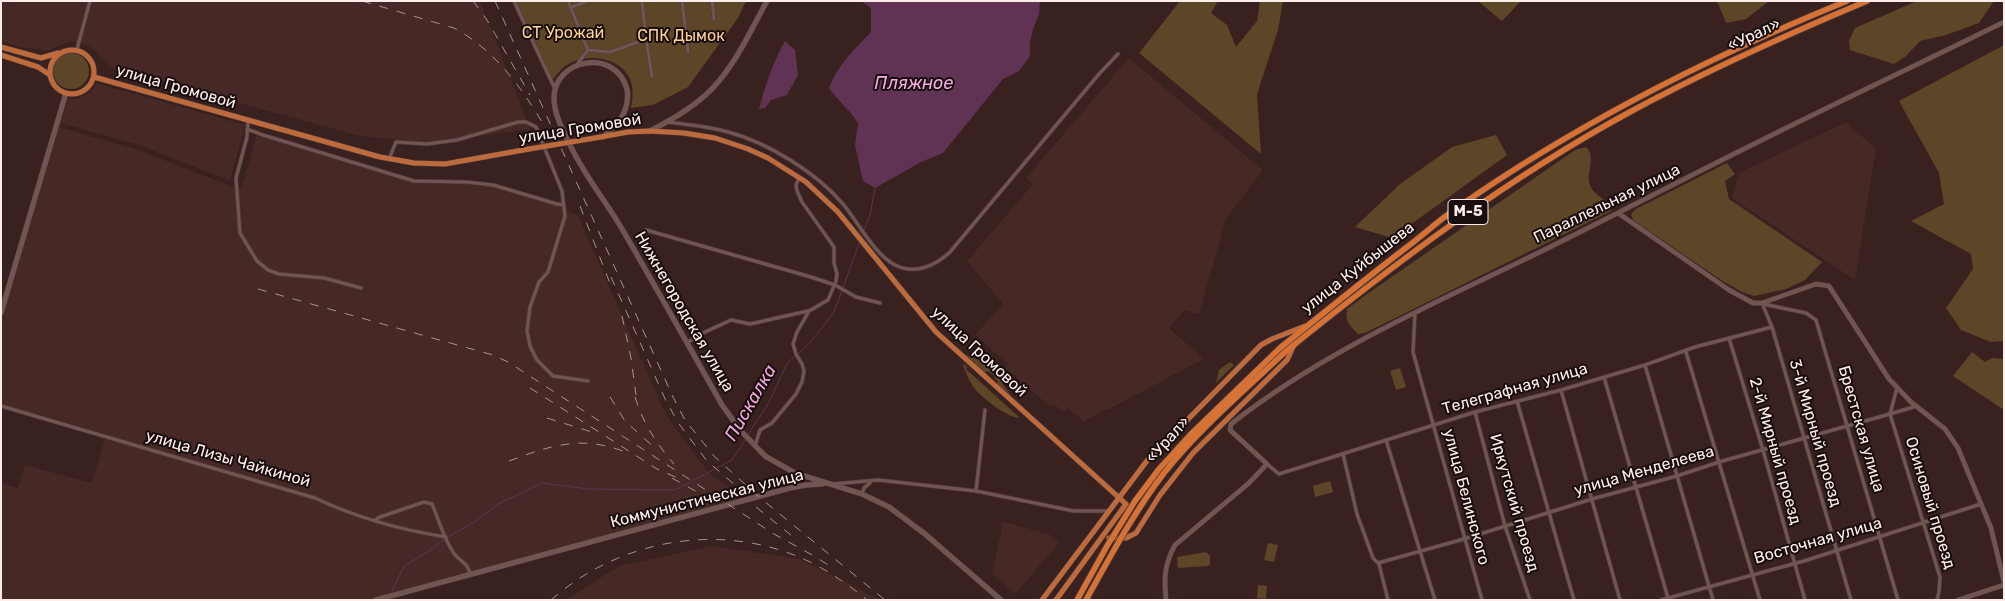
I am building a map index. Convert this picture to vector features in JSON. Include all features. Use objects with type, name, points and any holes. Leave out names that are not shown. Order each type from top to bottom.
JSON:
[{"type":"highway","name":"«Урал»","points":[[1653,90],[1702,64],[1846,1]]},
{"type":"highway","name":"«Урал»","points":[[1656,99],[1790,33],[1867,1]]},
{"type":"highway","name":"улица Куйбышева","points":[[1310,324],[1454,210],[1521,165],[1653,90]]},
{"type":"highway","name":"улица Куйбышева","points":[[1294,345],[1350,299],[1458,219],[1580,141],[1656,99]]},
{"type":"highway","name":"«Урал»","points":[[1086,600],[1135,516],[1164,473],[1202,432],[1310,324]]},
{"type":"highway","name":"М-5","points":[[1283,350],[1294,345]]},
{"type":"highway","name":"«Урал»","points":[[1077,600],[1135,501],[1159,469],[1190,434],[1283,350]]},
{"type":"main road","points":[[650,130],[667,122],[700,100],[719,81],[733,61],[767,1]]},
{"type":"main road","points":[[1,47],[41,58],[68,49],[77,49],[92,61],[95,69],[94,77],[86,88],[76,94],[66,94],[58,89],[50,75],[38,67],[1,55]]},
{"type":"main road","points":[[50,75],[53,61],[59,53]]},
{"type":"main road","points":[[555,90],[564,74],[575,66],[602,63],[613,67],[620,74],[628,94],[622,117],[603,137]]},
{"type":"main road","name":"улица Громовой","points":[[94,77],[389,158],[414,163],[445,164],[628,132],[650,130],[715,138],[768,158],[800,178],[823,196],[936,332],[1126,504],[1100,542]]},
{"type":"main road","name":"Нижнегородская улица","points":[[555,90],[554,98],[559,122],[591,184],[624,232],[722,405],[741,431],[765,456],[779,465],[795,473],[862,494],[889,507],[925,534],[1001,599]]},
{"type":"main road","points":[[1,313],[66,94]]},
{"type":"main road","name":"улица Куйбышева","points":[[1042,600],[1146,462],[1250,354],[1272,338],[1310,324]]},
{"type":"main road","name":"улица Куйбышева","points":[[1100,542],[1109,538],[1126,538],[1136,533],[1177,472],[1193,453],[1287,360],[1294,345]]},
{"type":"main road","name":"Коммунистическая улица","points":[[376,600],[798,486],[828,484]]},
{"type":"main road","points":[[1056,600],[1100,542]]},
{"type":"street","points":[[77,49],[90,1]]},
{"type":"street","points":[[514,1],[555,90]]},
{"type":"street","points":[[568,1],[588,50]]},
{"type":"street","points":[[570,8],[587,1]]},
{"type":"street","points":[[642,1],[652,76]]},
{"type":"street","points":[[682,1],[688,52]]},
{"type":"street","points":[[712,1],[714,19]]},
{"type":"street","name":"Параллельная улица","points":[[1267,464],[1230,430],[1231,424],[1250,408],[1324,362],[1415,314],[1752,145],[2004,22]]},
{"type":"street","points":[[588,50],[610,52],[646,39]]},
{"type":"street","points":[[575,66],[588,50]]},
{"type":"street","points":[[667,122],[729,132],[772,151],[813,176],[832,194],[888,261],[904,268],[929,268],[941,261],[950,252],[1099,74],[1118,54]]},
{"type":"street","points":[[248,120],[247,136],[236,178],[240,233],[257,261],[268,270],[279,274],[324,278],[360,288]]},
{"type":"street","points":[[389,158],[396,142],[427,144],[457,140],[501,126],[526,122],[536,127],[562,191],[565,216],[548,272],[535,290],[526,331],[530,346],[537,360],[553,376],[588,381]]},
{"type":"street","points":[[247,128],[262,135],[414,181],[466,182],[493,185],[557,204],[564,204]]},
{"type":"street","points":[[688,344],[695,336],[711,331],[731,320],[750,324],[809,311],[828,300],[835,285],[837,274],[834,263],[834,247],[802,202],[796,185],[800,178]]},
{"type":"street","points":[[1618,213],[1729,290],[1752,303],[1762,304],[1816,284],[1829,286],[1889,379],[1917,406],[1944,428],[1958,448],[1991,528],[2004,583],[1958,600]]},
{"type":"street","points":[[646,230],[835,285],[856,297],[880,303]]},
{"type":"street","name":"3-й Мирный проезд","points":[[1762,304],[1772,327],[1850,600]]},
{"type":"street","name":"Брестская улица","points":[[1762,304],[1806,313],[1816,320],[1898,600]]},
{"type":"street","points":[[755,446],[760,430],[772,423],[796,394],[802,382],[804,371],[793,344],[797,332],[809,311]]},
{"type":"street","name":"улица Белинского","points":[[1415,314],[1413,352],[1482,600]]},
{"type":"street","name":"Телеграфная улица","points":[[1267,464],[1279,474],[1475,412],[1604,378],[1686,352],[1695,347],[1772,327]]},
{"type":"street","name":"2-й Мирный проезд","points":[[1729,338],[1764,450],[1805,600]]},
{"type":"street","points":[[1686,352],[1760,600]]},
{"type":"street","points":[[1645,365],[1713,600]]},
{"type":"street","points":[[1604,378],[1668,599]]},
{"type":"street","points":[[1890,414],[1897,388]]},
{"type":"street","points":[[1561,390],[1620,600]]},
{"type":"street","points":[[1517,401],[1574,600]]},
{"type":"street","name":"улица Лизы Чайкиной","points":[[1,406],[315,498],[350,513],[446,537]]},
{"type":"street","name":"улица Менделеева","points":[[1378,563],[1420,550],[1464,540],[1635,486],[1677,476],[1719,462],[1917,406]]},
{"type":"street","points":[[976,491],[985,410]]},
{"type":"street","name":"Иркутский проезд","points":[[1475,412],[1505,526],[1530,600]]},
{"type":"street","name":"Осиновый проезд","points":[[1890,414],[1940,577],[1937,600]]},
{"type":"street","points":[[1386,440],[1435,600]]},
{"type":"street","points":[[1343,454],[1357,514],[1373,558],[1378,563],[1388,600]]},
{"type":"street","points":[[1166,600],[1164,576],[1169,557],[1175,545],[1249,482],[1267,464]]},
{"type":"street","points":[[862,494],[867,483],[878,480]]},
{"type":"street","name":"Коммунистическая улица","points":[[828,484],[878,480],[976,491],[1074,511],[1110,511]]},
{"type":"street","points":[[375,520],[424,502],[432,504],[456,556],[466,562],[471,575]]},
{"type":"street","name":"Восточная улица","points":[[1661,600],[1753,573],[1794,564],[1981,504]]},
{"type":"shaded area","points":[[1,1],[480,1],[530,129],[431,143],[360,136],[114,69],[89,46],[71,41],[47,51],[21,47],[1,41]]},
{"type":"shaded area","points":[[1129,58],[1263,170],[1226,219],[1199,314],[1184,310],[1169,328],[1204,359],[1107,410],[1102,409],[1101,412],[1084,421],[1067,408],[1063,412],[1054,404],[1050,406],[1005,368],[1008,364],[975,335],[1003,304],[967,261],[1033,184],[1026,178]]},
{"type":"shaded area","points":[[96,83],[245,125],[230,181],[139,145],[61,123],[68,99],[77,99],[91,92]]},
{"type":"shaded area","points":[[1846,122],[1876,149],[1855,280],[1732,198],[1739,173]]},
{"type":"shaded area","points":[[59,127],[138,150],[241,190],[257,135],[415,183],[493,186],[563,208],[578,216],[666,415],[708,472],[746,500],[371,600],[1,600],[1,483],[18,488],[25,465],[92,483],[106,434],[1,404],[1,320]]},
{"type":"shaded area","points":[[1003,522],[1049,534],[1059,543],[1015,594],[992,574]]},
{"type":"shaded area","points":[[712,546],[800,559],[880,600],[566,600],[619,566]]},
{"type":"green space","points":[[515,1],[746,1],[738,18],[688,87],[653,105],[631,108],[633,92],[629,77],[617,64],[609,61],[590,58],[572,62],[562,69],[551,81]]},
{"type":"green space","points":[[1180,1],[1218,1],[1211,13],[1227,25],[1236,47],[1257,21],[1260,1],[1283,1],[1278,30],[1257,94],[1261,154],[1139,53]]},
{"type":"green space","points":[[1478,1],[1521,1],[1502,21]]},
{"type":"green space","points":[[1717,1],[1769,1],[1746,19],[1726,23]]},
{"type":"green space","points":[[1917,1],[1994,1],[1979,23],[1946,35],[1920,41],[1906,56],[1894,64],[1850,50],[1849,41],[1855,28]]},
{"type":"green space","points":[[2004,45],[2004,341],[1991,342],[1961,330],[1946,308],[1973,269],[1971,254],[1911,221],[1944,204],[1939,173],[1899,101]]},
{"type":"green space","points":[[71,53],[78,54],[84,58],[88,64],[88,78],[84,84],[78,88],[71,89],[64,88],[58,84],[54,78],[53,71],[54,64],[58,58],[64,54]]},
{"type":"green space","points":[[1496,135],[1507,155],[1392,238],[1355,227],[1400,184],[1452,147]]},
{"type":"green space","points":[[1586,147],[1591,156],[1589,181],[1591,188],[1610,204],[1611,211],[1365,333],[1358,334],[1350,325],[1347,320],[1347,309],[1575,150]]},
{"type":"green space","points":[[1727,163],[1735,174],[1725,181],[1729,199],[1822,262],[1805,280],[1786,289],[1754,296],[1742,292],[1721,280],[1633,220],[1631,214],[1636,209]]},
{"type":"green space","points":[[1972,352],[1985,362],[1992,358],[2004,359],[2004,410],[1953,376]]},
{"type":"green space","points":[[965,355],[973,357],[986,365],[997,377],[1012,397],[997,384],[998,381],[994,378],[995,376],[987,371],[985,373]]},
{"type":"green space","points":[[1230,362],[1234,365],[1216,383],[1219,370]]},
{"type":"green space","points":[[964,364],[967,367],[966,369],[1020,418],[1014,417],[994,406],[981,395],[971,383],[963,366]]},
{"type":"green space","points":[[1400,368],[1406,387],[1396,390],[1390,371]]},
{"type":"green space","points":[[1330,481],[1333,492],[1315,497],[1313,486]]},
{"type":"green space","points":[[1268,543],[1278,545],[1274,562],[1264,560]]},
{"type":"green space","points":[[1206,552],[1210,556],[1210,564],[1208,566],[1178,568],[1177,557]]},
{"type":"green space","points":[[1258,585],[1267,586],[1266,599],[1257,598]]},
{"type":"water","name":"Пляжное","points":[[861,1],[1040,1],[1039,15],[1030,42],[1030,56],[1019,71],[1003,79],[943,153],[921,162],[875,188],[863,181],[855,145],[858,123],[829,88],[842,65],[871,32],[871,8]]},
{"type":"water","points":[[785,41],[795,50],[798,75],[787,95],[771,100],[765,108],[759,109],[770,74]]},
{"type":"waterway","name":"Пискалка","points":[[864,230],[870,215],[875,188]]},
{"type":"waterway","name":"Пискалка","points":[[798,354],[811,342],[834,312],[860,241]]},
{"type":"waterway","name":"Пискалка","points":[[747,436],[768,404],[787,364],[795,356]]},
{"type":"waterway","name":"Пискалка","points":[[448,537],[476,521],[498,504],[542,483],[589,489],[675,490],[732,460],[745,440]]},
{"type":"waterway","name":"Пискалка","points":[[391,593],[404,566],[445,539]]},
{"type":"railway","points":[[362,1],[454,28],[469,37],[495,59],[517,84],[545,127]]},
{"type":"railway","points":[[473,1],[487,20],[530,95]]},
{"type":"railway","points":[[495,1],[685,420],[714,456],[759,497],[885,600]]},
{"type":"railway","points":[[580,206],[611,286]]},
{"type":"railway","points":[[611,277],[666,401],[679,424],[707,461],[735,485]]},
{"type":"railway","points":[[258,289],[493,355],[508,362],[774,534],[833,568]]},
{"type":"railway","points":[[622,316],[631,358],[636,395]]},
{"type":"railway","points":[[530,388],[657,469],[680,479]]},
{"type":"railway","points":[[610,397],[625,421],[657,450]]},
{"type":"railway","points":[[635,397],[651,432],[674,464]]},
{"type":"railway","points":[[547,418],[592,432]]},
{"type":"railway","points":[[509,461],[565,444],[592,444],[623,451]]},
{"type":"railway","points":[[672,478],[699,493]]},
{"type":"railway","points":[[756,507],[797,540]]},
{"type":"railway","points":[[551,600],[579,579],[610,562],[643,549],[677,542],[712,539],[747,542],[781,550],[821,568],[841,580],[867,600]]},
{"type":"park label","name":"СТ Урожай","points":[[563,33]]},
{"type":"park label","name":"СПК Дымок","points":[[681,36]]}]
